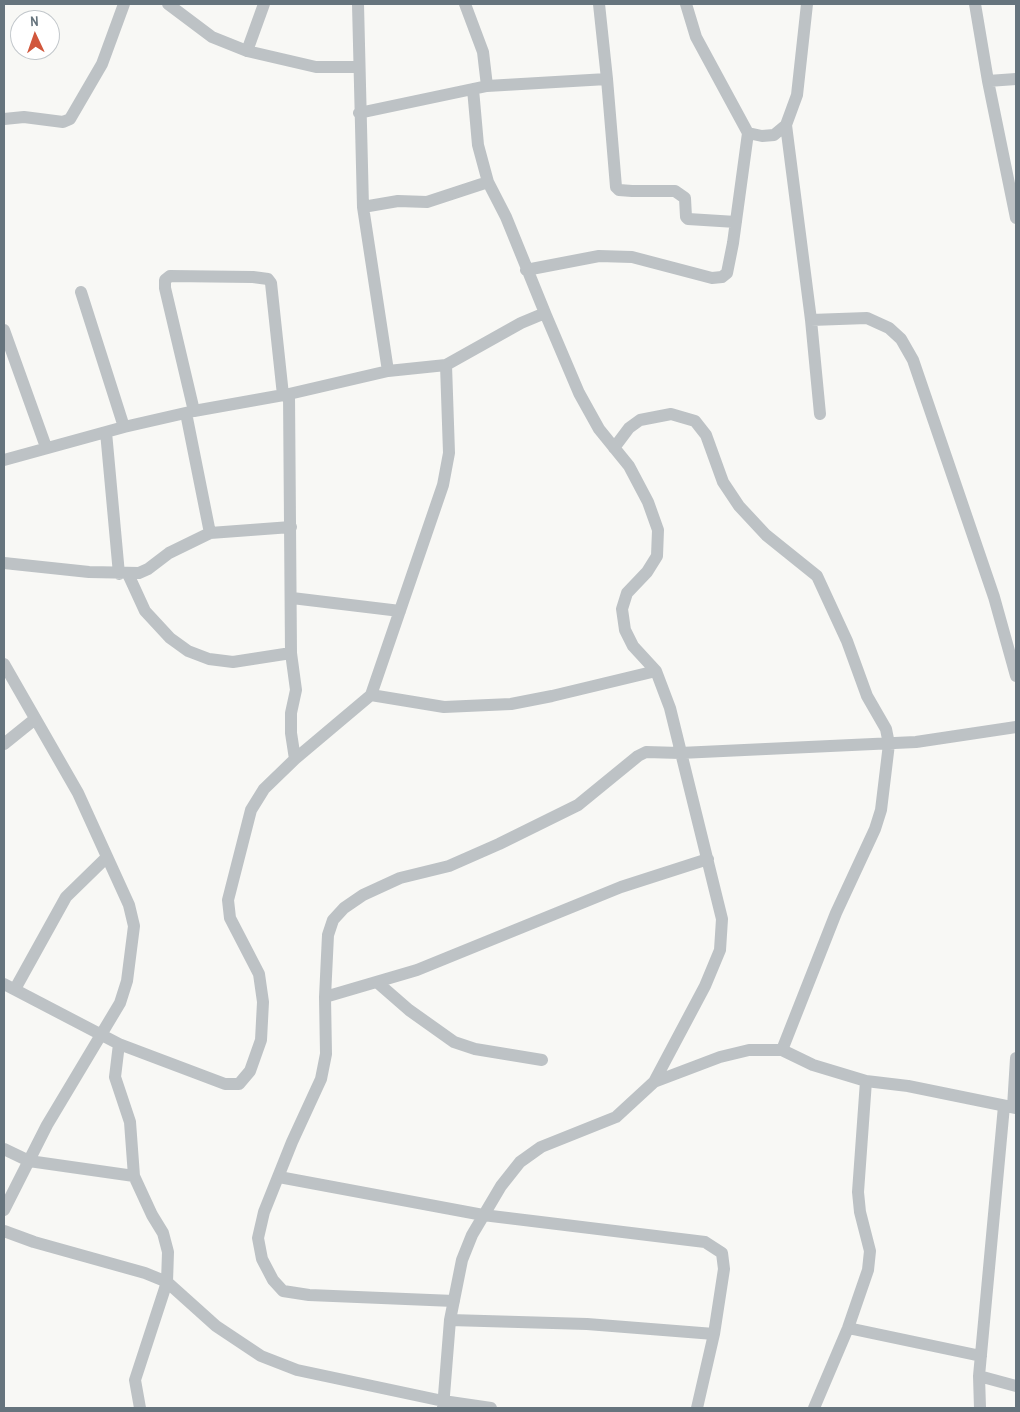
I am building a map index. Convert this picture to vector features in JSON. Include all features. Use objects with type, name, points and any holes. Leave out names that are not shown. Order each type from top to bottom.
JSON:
[{"type":"street","points":[[4,118],[63,122],[70,119],[102,64],[124,4]]},
{"type":"street","points":[[168,4],[212,37],[247,51],[316,67],[358,67]]},
{"type":"street","points":[[247,51],[264,4]]},
{"type":"street","points":[[358,4],[359,112],[363,208],[388,370]]},
{"type":"street","points":[[466,4],[483,52],[486,86]]},
{"type":"street","points":[[599,4],[616,187],[620,190],[632,191],[675,191],[684,198],[686,217],[688,219],[736,222]]},
{"type":"street","points":[[526,270],[599,256],[632,257],[712,278],[722,278],[727,273],[748,133],[696,37],[686,4]]},
{"type":"street","points":[[807,4],[797,95],[786,125],[812,320],[820,414]]},
{"type":"street","points":[[975,4],[988,81],[1012,181],[1016,218]]},
{"type":"street","points":[[359,112],[486,86],[607,79]]},
{"type":"street","points":[[988,81],[1016,79]]},
{"type":"street","points":[[443,1404],[450,1320],[462,1260],[472,1235],[483,1215],[500,1186],[520,1162],[541,1147],[616,1117],[654,1082],[706,986],[720,950],[722,919],[670,708],[656,671],[633,646],[625,630],[622,609],[627,594],[658,556],[658,530],[648,502],[629,466],[599,429],[579,393],[526,270],[506,217],[488,182],[478,145],[473,89]]},
{"type":"street","points":[[748,133],[762,136],[774,135],[786,125]]},
{"type":"street","points":[[363,208],[398,201],[427,202],[488,182]]},
{"type":"street","points":[[210,534],[190,412],[165,288],[165,280],[170,276],[253,277],[268,280],[271,283],[286,395],[291,527],[291,653],[296,690],[291,713],[295,759]]},
{"type":"street","points":[[81,292],[124,427]]},
{"type":"street","points":[[4,460],[46,447],[190,412],[286,395],[388,370],[446,365],[522,323],[545,313]]},
{"type":"street","points":[[812,320],[867,318],[889,328],[901,339],[913,360],[994,597],[1016,676]]},
{"type":"street","points":[[4,330],[46,447]]},
{"type":"street","points":[[107,857],[66,897],[9,987],[119,1044],[225,1084],[239,1084],[250,1071],[261,1040],[263,1002],[259,974],[230,918],[228,900],[251,810],[264,789],[295,759],[372,695],[443,485],[449,454],[446,365]]},
{"type":"street","points":[[614,448],[629,428],[640,420],[670,414],[695,422],[706,435],[723,482],[739,506],[766,535],[817,576],[847,641],[867,696],[886,729],[889,744],[881,810],[875,829],[836,913],[782,1050]]},
{"type":"street","points":[[106,432],[124,574],[145,611],[170,638],[188,651],[209,659],[233,662],[291,653]]},
{"type":"street","points":[[4,563],[124,574],[148,569],[169,553],[210,534],[291,527]]},
{"type":"street","points":[[292,598],[400,611]]},
{"type":"street","points":[[4,664],[78,793],[129,904],[134,926],[127,981],[120,1003],[47,1125],[4,1210]]},
{"type":"street","points":[[372,695],[444,706],[511,704],[656,671]]},
{"type":"street","points":[[4,744],[35,719]]},
{"type":"street","points":[[454,1301],[309,1295],[283,1291],[273,1280],[262,1259],[258,1238],[264,1212],[292,1142],[321,1079],[326,1054],[325,997],[328,935],[333,920],[344,908],[363,895],[400,878],[449,866],[578,805],[646,752],[680,753],[889,744],[916,742],[1016,727]]},
{"type":"street","points":[[325,997],[417,970],[621,887],[708,859]]},
{"type":"street","points":[[378,983],[408,1010],[454,1042],[474,1049],[542,1060]]},
{"type":"street","points":[[119,1044],[114,1077],[130,1122],[134,1176],[152,1215],[163,1233],[168,1252],[167,1282],[135,1380],[140,1408]]},
{"type":"street","points":[[654,1082],[720,1057],[749,1050],[782,1050],[812,1065],[866,1081],[908,1086],[1011,1107]]},
{"type":"street","points":[[980,1408],[979,1376],[981,1356],[1016,1058]]},
{"type":"street","points":[[814,1408],[848,1328],[868,1270],[870,1251],[860,1212],[858,1192],[866,1081]]},
{"type":"street","points":[[4,1149],[29,1161],[134,1176]]},
{"type":"street","points":[[279,1177],[483,1215],[705,1242],[722,1253],[723,1285],[697,1408]]},
{"type":"street","points":[[4,1231],[34,1242],[145,1273],[167,1282],[216,1326],[261,1356],[297,1370],[443,1404],[491,1408]]},
{"type":"street","points":[[450,1320],[587,1324],[714,1334]]},
{"type":"street","points":[[848,1328],[981,1356]]},
{"type":"street","points":[[979,1376],[1016,1386]]}]
